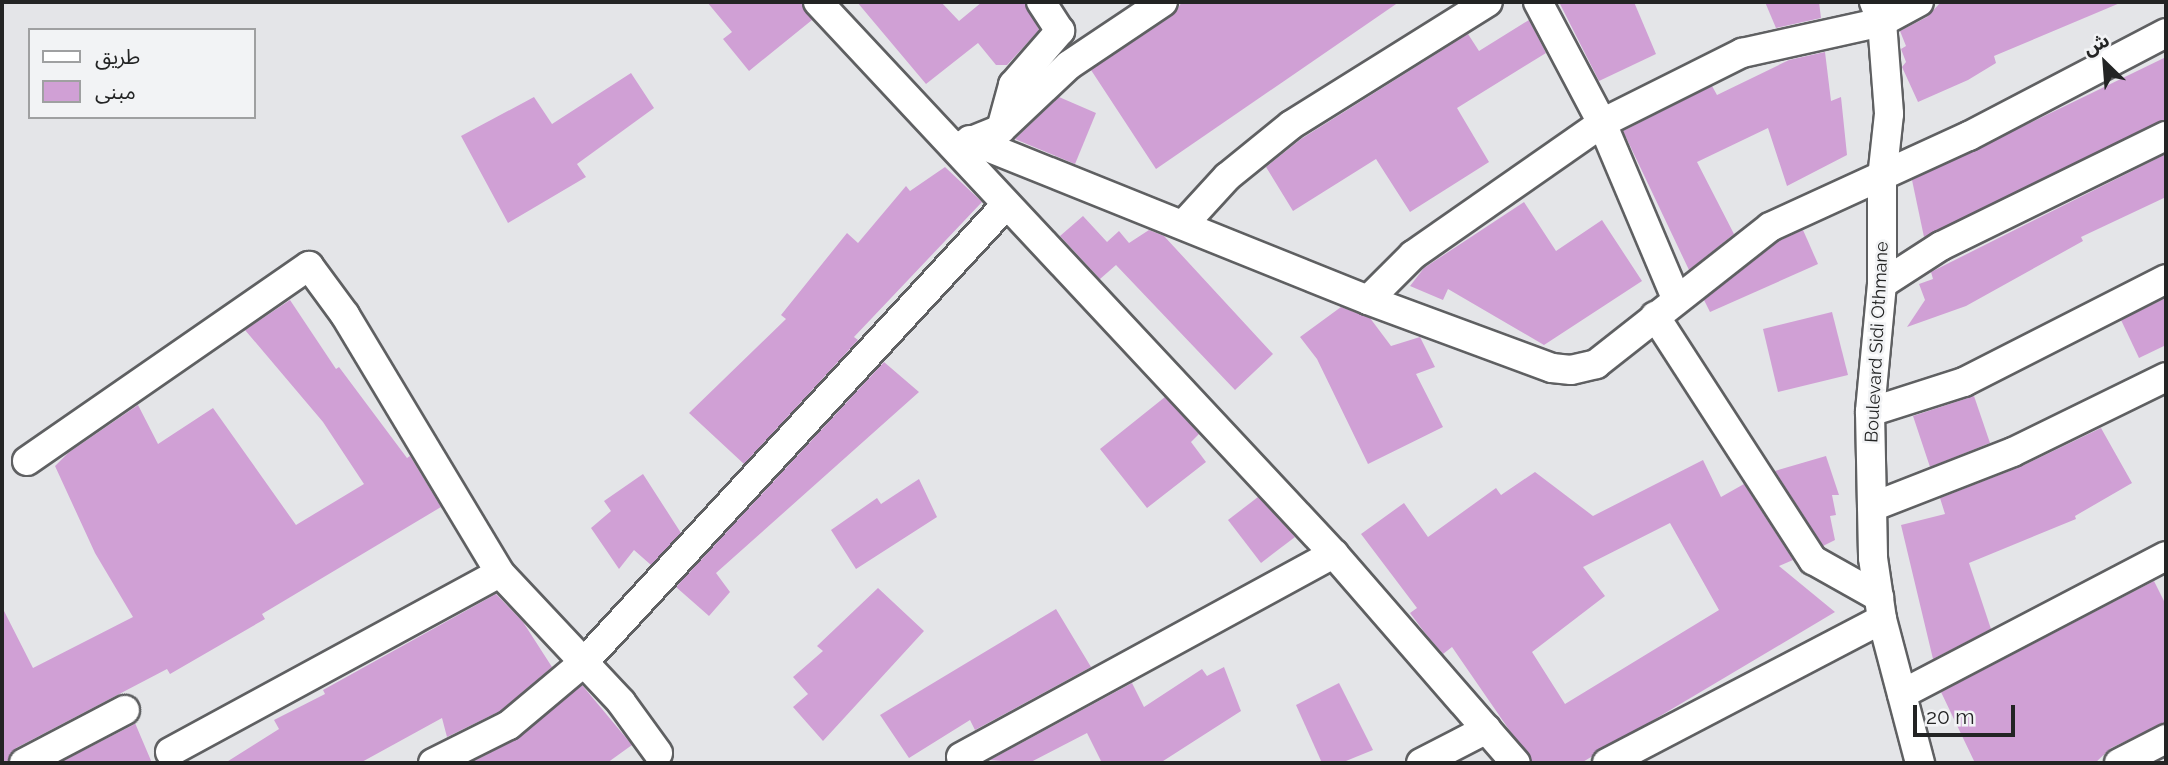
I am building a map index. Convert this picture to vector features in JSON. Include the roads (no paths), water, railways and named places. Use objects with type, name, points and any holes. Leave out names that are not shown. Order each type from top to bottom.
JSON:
[{"type":"street","points":[[818,2],[961,146],[1005,206],[1334,554],[1516,763]]},
{"type":"street","points":[[1001,129],[1013,85],[1060,31],[1041,2]]},
{"type":"street","points":[[961,146],[1001,129],[1069,65],[1163,2]]},
{"type":"street","points":[[1184,224],[1227,177],[1291,125],[1488,2]]},
{"type":"street","points":[[1538,2],[1602,123],[1676,299]]},
{"type":"street","points":[[1368,300],[1413,255],[1602,123],[1742,52],[1919,2]]},
{"type":"street","name":"Boulevard Sidi Othmane","points":[[1878,12],[1889,114],[1882,178],[1882,284],[1870,412],[1872,507],[1881,608],[1920,763]]},
{"type":"street","points":[[961,146],[1184,224],[1368,300],[1552,368],[1571,370],[1596,365],[1676,299],[1770,228],[1882,178],[2166,33]]},
{"type":"street","points":[[1882,284],[1941,246],[2166,136]]},
{"type":"street","points":[[433,763],[509,725],[584,662],[1005,206]]},
{"type":"street","points":[[27,461],[309,266],[345,315],[500,573],[621,702],[655,760]]},
{"type":"street","points":[[1870,412],[1964,382],[2166,279]]},
{"type":"street","points":[[1607,763],[1881,608],[1813,560],[1655,316]]},
{"type":"street","points":[[1872,507],[2013,452],[2166,377]]},
{"type":"street","points":[[958,761],[1334,554]]},
{"type":"street","points":[[1902,694],[2166,556]]},
{"type":"street","points":[[170,752],[500,573]]},
{"type":"street","points":[[24,763],[125,710]]},
{"type":"street","points":[[1421,763],[1487,729]]},
{"type":"street","points":[[2119,763],[2166,739]]}]
